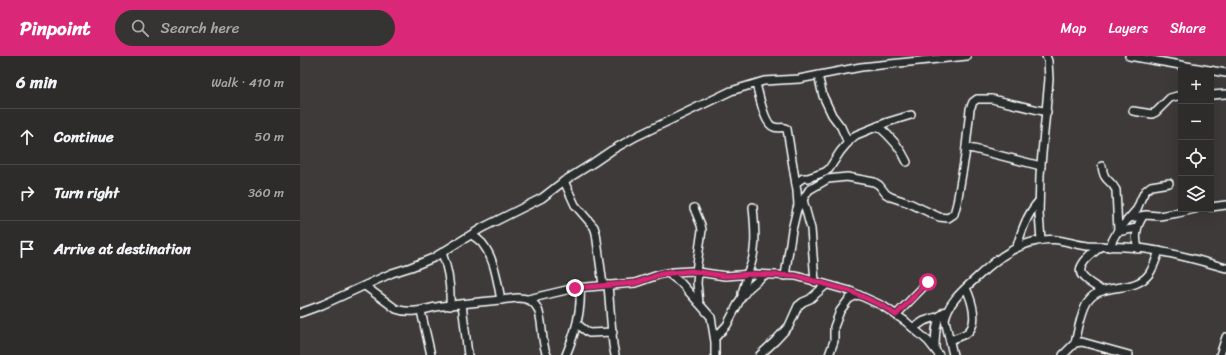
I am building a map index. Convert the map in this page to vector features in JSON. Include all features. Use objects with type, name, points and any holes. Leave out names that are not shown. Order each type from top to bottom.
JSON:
[{"type":"street","points":[[300,313],[322,305],[392,273],[433,258],[495,221],[542,198],[564,181],[612,150],[637,136],[725,94],[764,81],[799,79],[861,67],[967,56]]},
{"type":"street","points":[[1041,240],[1039,201],[1049,79],[1048,61],[1046,56]]},
{"type":"street","points":[[1129,56],[1226,73]]},
{"type":"street","points":[[818,75],[823,96],[832,115],[842,127],[848,143]]},
{"type":"street","points":[[756,84],[762,108],[770,125],[774,128],[784,127],[787,129],[796,183],[798,204],[792,230],[785,276]]},
{"type":"street","points":[[1214,95],[1226,94]]},
{"type":"street","points":[[1133,111],[1152,114],[1170,98],[1178,96]]},
{"type":"street","points":[[796,209],[810,190],[828,179],[847,177],[874,182],[891,197],[909,203],[939,217],[948,218],[954,214],[956,210],[972,102],[977,99],[992,99],[1047,112]]},
{"type":"street","points":[[796,183],[803,178],[808,178],[829,169],[848,143],[856,135],[911,115]]},
{"type":"street","points":[[878,126],[891,138],[904,154],[907,162]]},
{"type":"street","points":[[966,148],[1041,166]]},
{"type":"street","points":[[1102,166],[1104,177],[1114,186],[1116,190],[1118,231]]},
{"type":"street","points":[[564,181],[575,205],[594,227],[596,233],[606,285],[615,355]]},
{"type":"street","points":[[1102,291],[1083,278],[1081,268],[1083,263],[1087,258],[1105,247],[1137,209],[1145,192],[1151,186],[1169,183]]},
{"type":"street","points":[[803,200],[811,229],[815,282]]},
{"type":"street","points":[[1017,246],[1030,212],[1039,201]]},
{"type":"street","points":[[1214,207],[1226,206]]},
{"type":"street","points":[[742,297],[754,250],[753,207]]},
{"type":"street","points":[[694,208],[702,230],[697,271],[699,303]]},
{"type":"street","points":[[1130,218],[1159,216],[1182,212]]},
{"type":"street","points":[[1138,248],[1136,234],[1137,228],[1143,216]]},
{"type":"street","points":[[1118,231],[1137,228]]},
{"type":"street","points":[[472,235],[481,242],[493,265],[501,300]]},
{"type":"street","points":[[953,355],[945,320],[949,307],[966,288],[998,258],[1017,246],[1050,239],[1067,241],[1086,246],[1138,248],[1187,257],[1226,268]]},
{"type":"street","points":[[1063,355],[1075,343],[1088,301],[1102,291],[1132,286],[1142,281],[1148,275],[1159,251]]},
{"type":"street","points":[[442,253],[448,268],[450,306]]},
{"type":"street","points":[[365,286],[396,309],[410,312],[462,304],[517,298],[528,299],[580,288],[636,283],[668,273],[697,271],[725,276],[747,274],[796,276],[826,286],[850,291],[883,306],[912,327],[928,341],[937,352]]},
{"type":"street","points":[[668,273],[681,283],[711,317],[715,338],[715,355]]},
{"type":"street","points":[[715,338],[727,324],[742,297],[749,288],[764,275]]},
{"type":"street","points":[[896,315],[928,282]]},
{"type":"street","points":[[760,355],[789,326],[798,306],[810,299],[826,286]]},
{"type":"street","points":[[566,355],[572,341],[581,305],[580,288]]},
{"type":"street","points":[[950,340],[967,333],[971,329],[974,316],[973,306],[966,288]]},
{"type":"street","points":[[829,355],[834,341],[834,327],[840,311],[849,299],[857,295]]},
{"type":"street","points":[[528,299],[539,311],[543,342],[547,355]]},
{"type":"street","points":[[462,304],[468,355]]},
{"type":"street","points":[[421,311],[431,355]]},
{"type":"street","points":[[937,352],[936,328],[940,316],[944,311],[947,311]]},
{"type":"street","points":[[912,327],[918,325],[924,320],[940,316]]},
{"type":"street","points":[[577,324],[589,333],[612,332]]},
{"type":"street","points":[[1220,355],[1226,337]]},
{"type":"street","points":[[1075,343],[1082,342],[1129,355]]},
{"type":"route","points":[[575,288],[636,283],[661,274],[691,271],[725,276],[752,274],[796,276],[826,286],[850,291],[883,306],[896,315],[928,282]]}]
